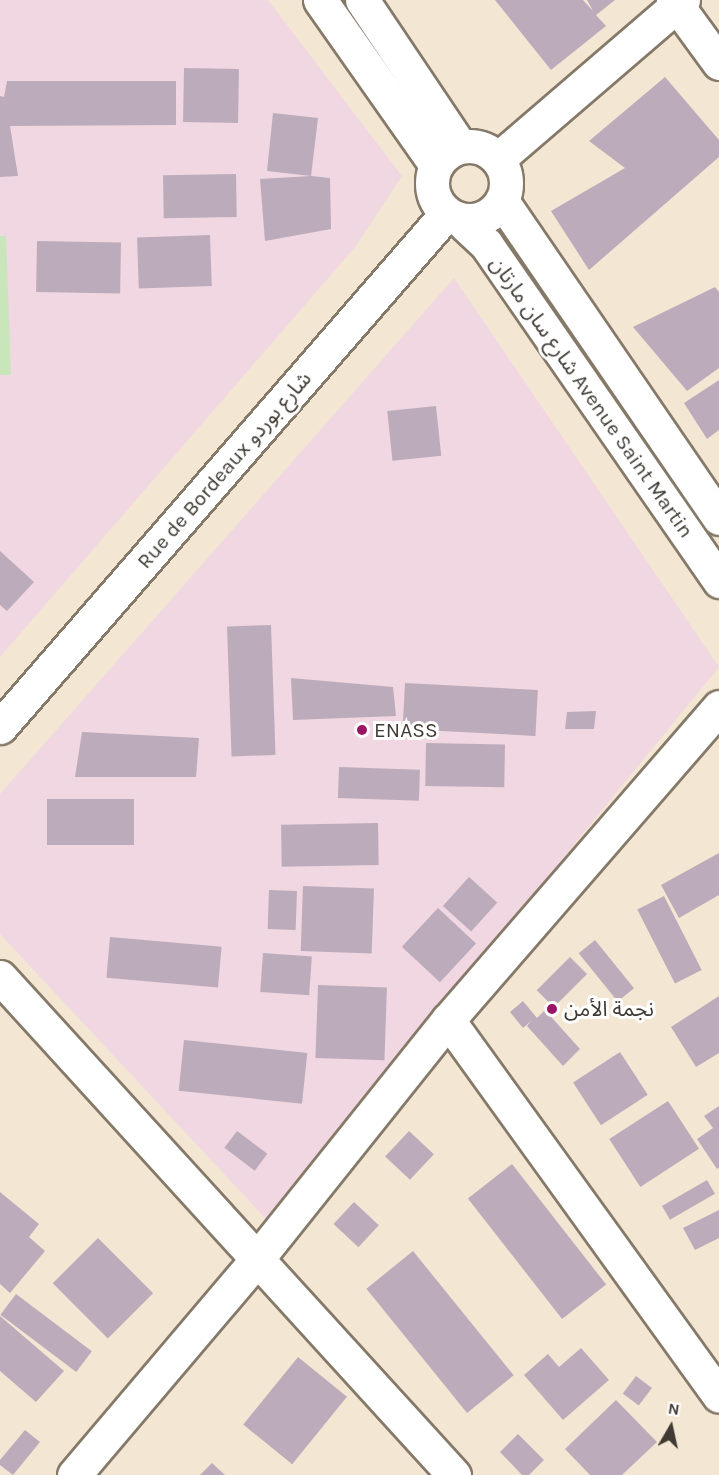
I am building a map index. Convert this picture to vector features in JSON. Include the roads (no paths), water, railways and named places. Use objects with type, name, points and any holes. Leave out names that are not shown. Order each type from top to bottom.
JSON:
[{"type":"street","points":[[320,0],[448,156]]},
{"type":"street","points":[[362,0],[448,156]]},
{"type":"street","points":[[498,159],[678,2],[719,63]]},
{"type":"street","points":[[476,146],[498,159],[506,176],[502,201],[477,219],[453,216],[432,192],[448,156],[476,146]]},
{"type":"street","name":"شارع سان مارتان Avenue Saint Martin","points":[[502,201],[719,518]]},
{"type":"street","name":"شارع سان مارتان Avenue Saint Martin","points":[[453,216],[486,244],[719,581]]},
{"type":"street","name":"Rue de Bordeaux شارع بوردو","points":[[0,728],[453,216]]},
{"type":"street","points":[[74,1475],[257,1259],[448,1020],[719,707]]},
{"type":"street","points":[[0,977],[454,1475]]},
{"type":"street","points":[[448,1020],[719,1396]]},
{"type":"place","name":"ENASS","points":[[362,730]]},
{"type":"place","name":"نجمة الأمن","points":[[552,1009]]}]
